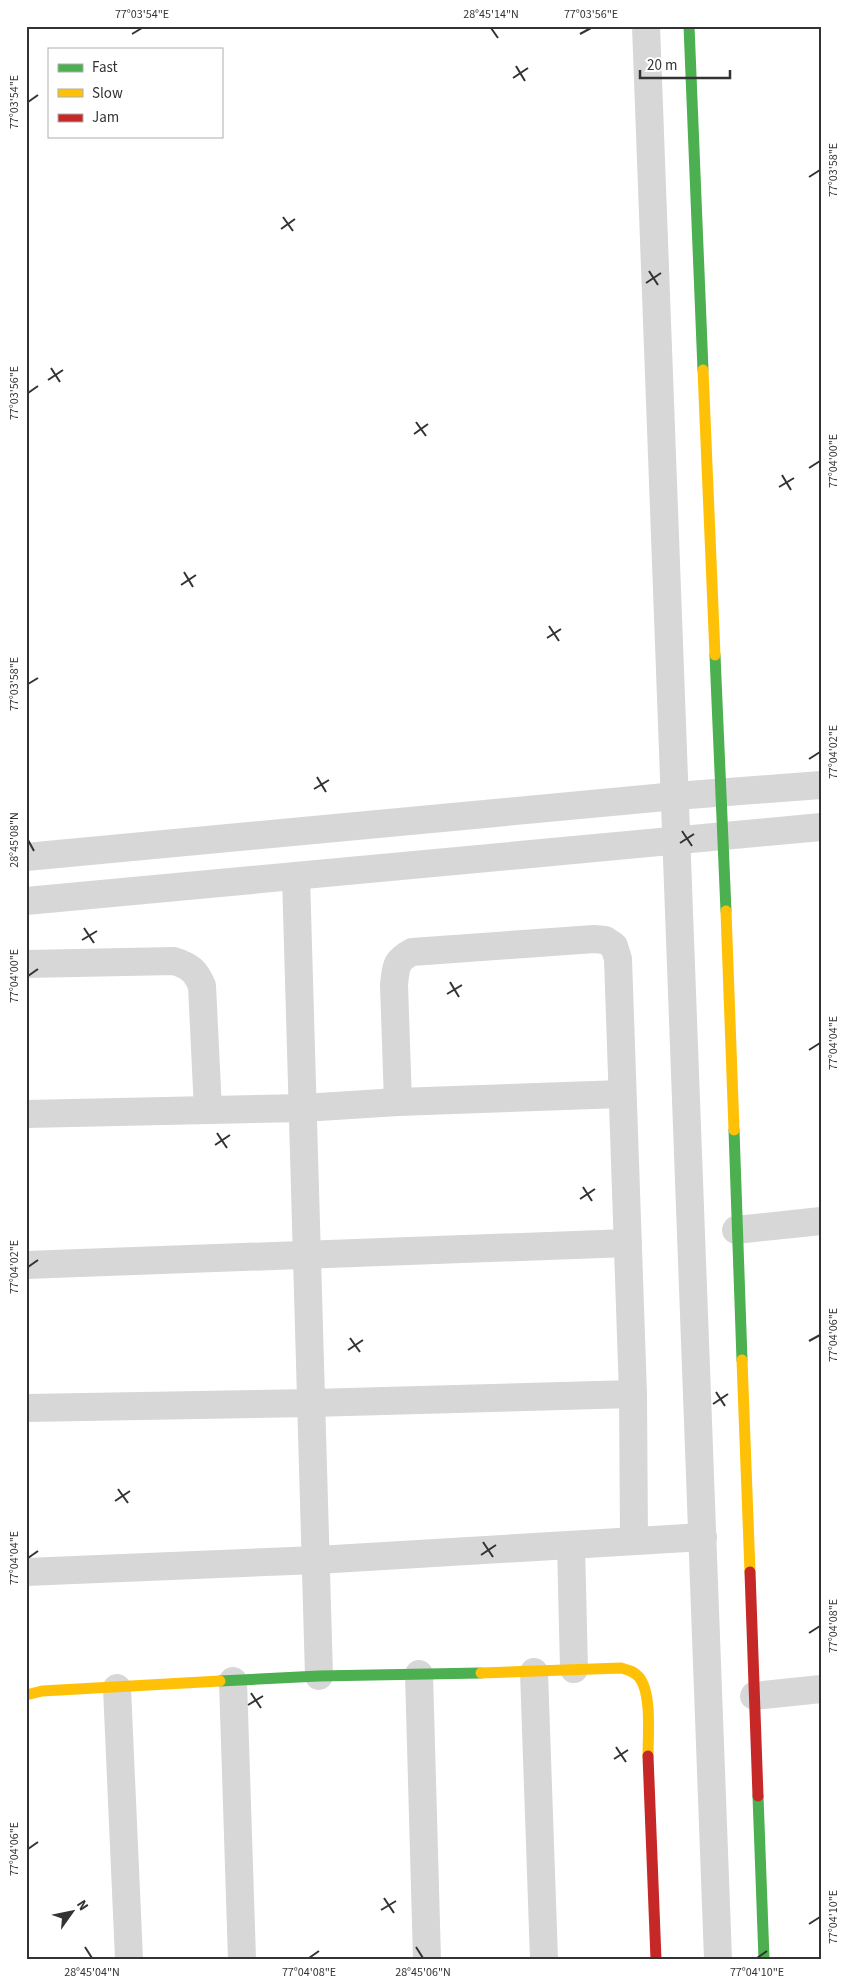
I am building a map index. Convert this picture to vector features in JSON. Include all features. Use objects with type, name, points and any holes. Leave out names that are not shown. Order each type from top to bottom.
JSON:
[{"type":"street","points":[[646,26],[718,1959]]},
{"type":"street","points":[[689,26],[723,835],[764,1959]]},
{"type":"street","points":[[26,857],[676,796],[821,785]]},
{"type":"street","points":[[26,901],[821,827]]},
{"type":"street","points":[[296,876],[319,1676]]},
{"type":"street","points":[[398,1102],[394,985],[396,969],[401,957],[412,952],[594,939],[605,940],[614,946],[618,959],[628,1243],[633,1394],[634,1541]]},
{"type":"street","points":[[26,964],[174,961],[189,966],[197,975],[202,986],[208,1110]]},
{"type":"street","points":[[26,1114],[303,1108],[398,1102],[622,1094]]},
{"type":"street","points":[[736,1230],[821,1221]]},
{"type":"street","points":[[26,1265],[628,1243]]},
{"type":"street","points":[[26,1408],[312,1403],[633,1394]]},
{"type":"street","points":[[26,1572],[317,1560],[703,1537]]},
{"type":"street","points":[[571,1545],[574,1669]]},
{"type":"street","points":[[26,1695],[42,1691],[319,1676],[534,1672],[621,1668],[634,1671],[642,1681],[646,1693],[656,1959]]},
{"type":"street","points":[[534,1672],[544,1959]]},
{"type":"street","points":[[419,1674],[427,1959]]},
{"type":"street","points":[[233,1681],[242,1959]]},
{"type":"street","points":[[117,1688],[129,1959]]},
{"type":"street","points":[[754,1696],[821,1689]]},
{"type":"traffic: fast","points":[[689,26],[703,370]]},
{"type":"traffic: fast","points":[[715,655],[726,911]]},
{"type":"traffic: fast","points":[[734,1130],[742,1360]]},
{"type":"traffic: fast","points":[[220,1681],[319,1676],[481,1673]]},
{"type":"traffic: fast","points":[[758,1796],[764,1959]]},
{"type":"traffic: slow","points":[[703,370],[715,655]]},
{"type":"traffic: slow","points":[[726,911],[734,1130]]},
{"type":"traffic: slow","points":[[742,1360],[750,1572]]},
{"type":"traffic: slow","points":[[481,1673],[621,1668],[633,1672],[643,1684],[648,1703],[648,1756]]},
{"type":"traffic: slow","points":[[26,1695],[42,1691],[220,1681]]},
{"type":"traffic: jam","points":[[750,1572],[758,1796]]},
{"type":"traffic: jam","points":[[648,1756],[656,1959]]}]
